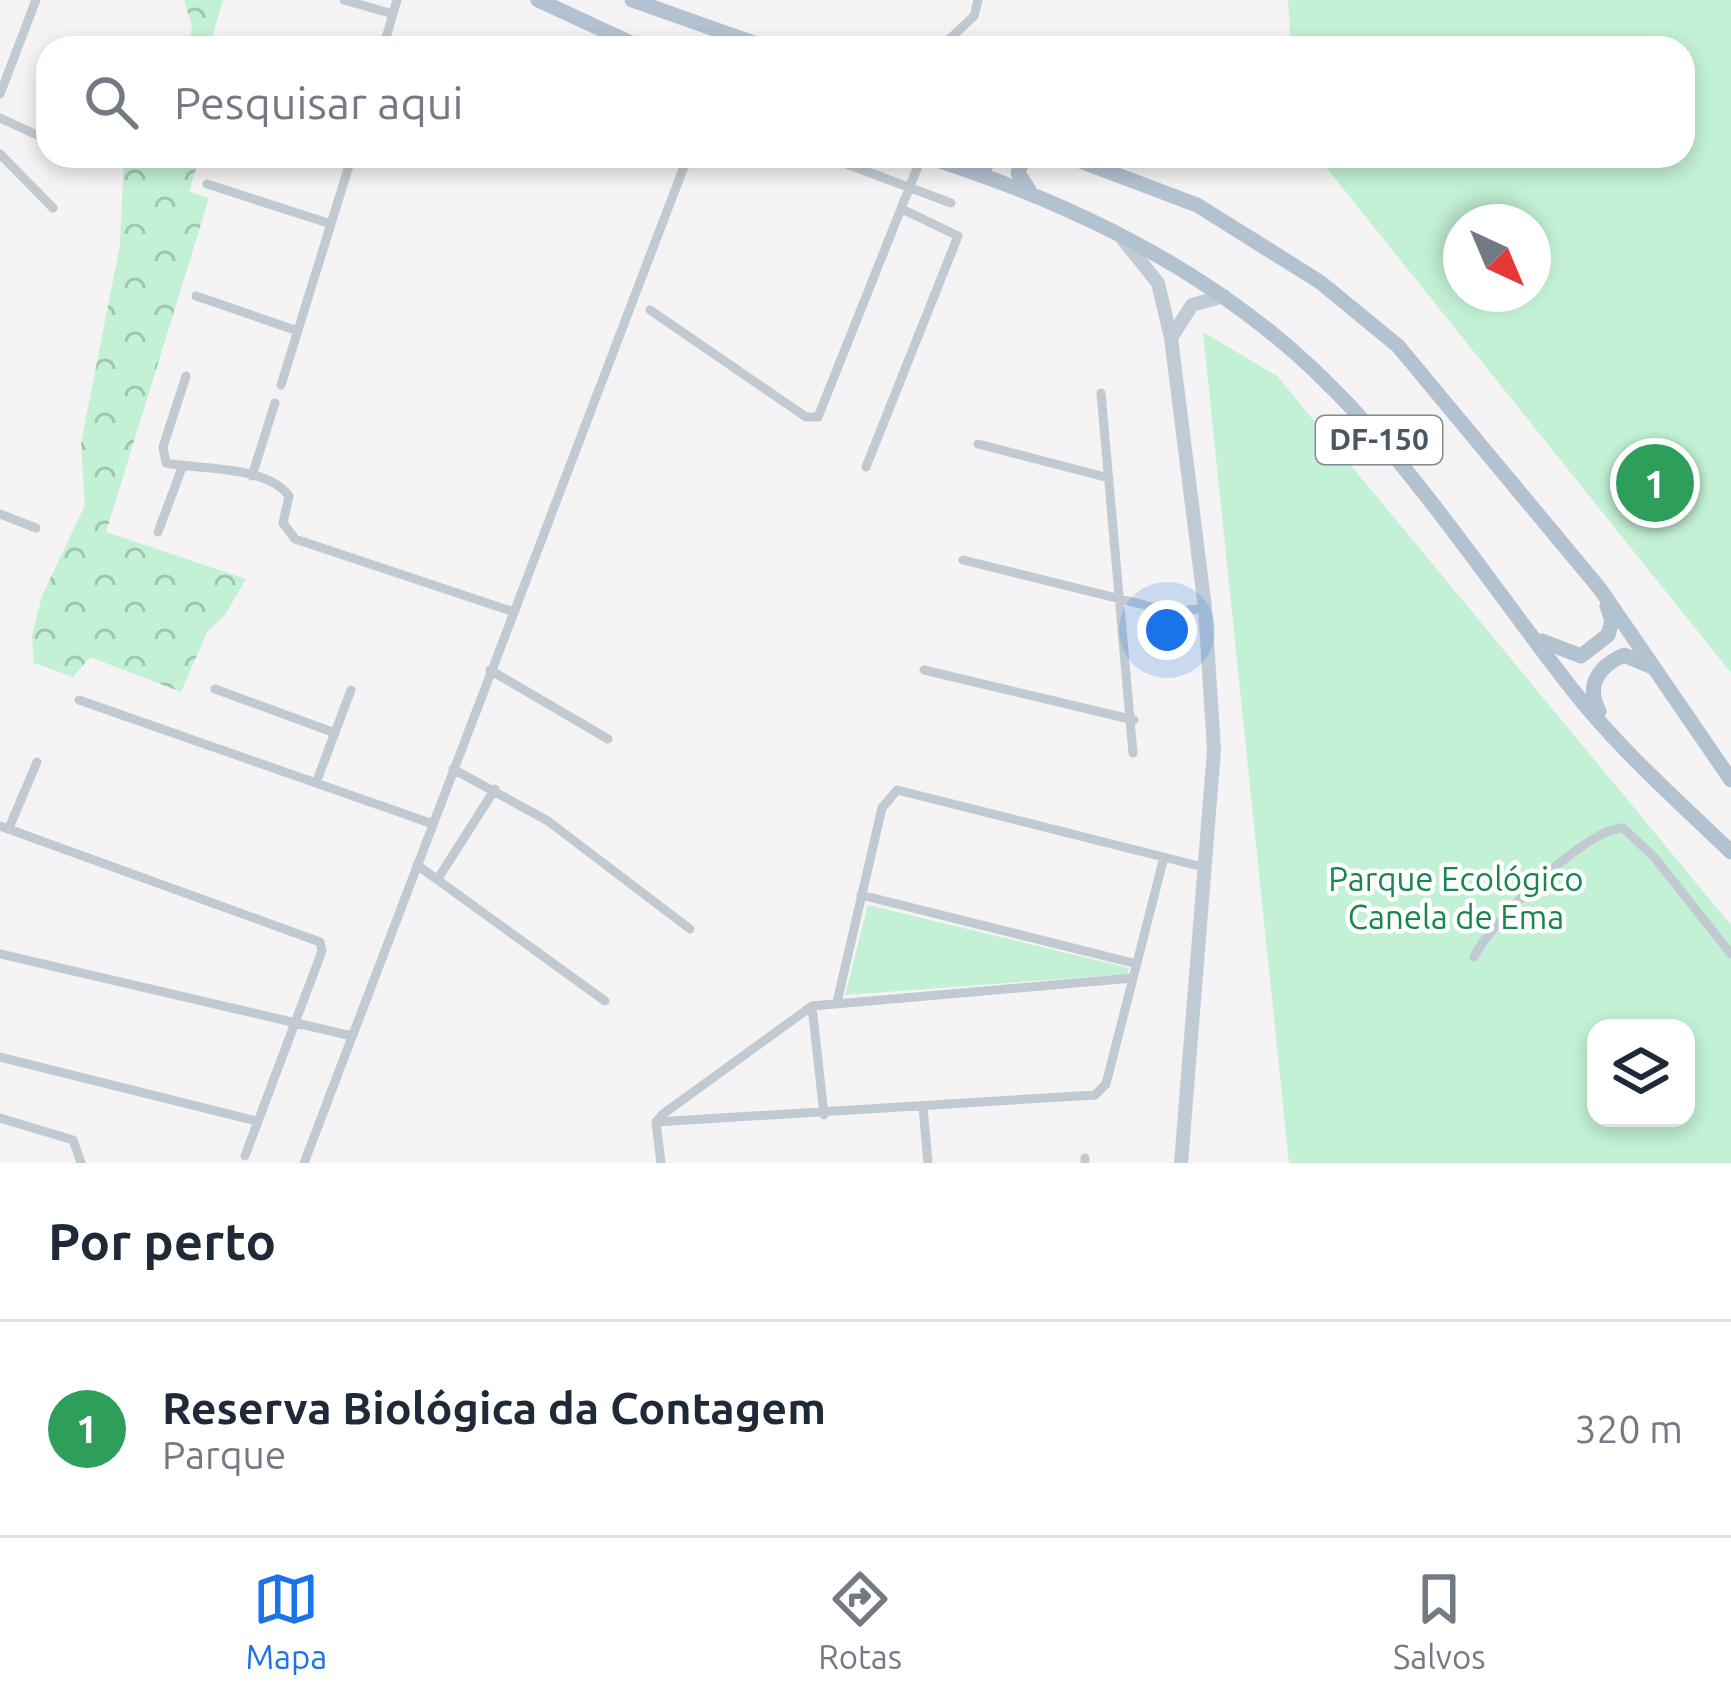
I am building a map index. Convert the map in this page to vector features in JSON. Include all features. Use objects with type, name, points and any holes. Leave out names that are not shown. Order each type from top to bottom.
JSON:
[{"type":"main road","points":[[538,0],[616,36]]},
{"type":"main road","points":[[632,0],[734,36]]},
{"type":"main road","name":"DF-150","points":[[962,168],[1114,230],[1224,296],[1317,373],[1384,445],[1607,728],[1731,852]]},
{"type":"main road","points":[[968,170],[979,168]]},
{"type":"main road","points":[[1021,168],[1019,177],[1031,193]]},
{"type":"main road","name":"DF-150","points":[[1098,168],[1197,206],[1360,311],[1434,385],[1600,589],[1731,780]]},
{"type":"main road","points":[[1529,633],[1558,651],[1581,656],[1593,651],[1612,621],[1600,589]]},
{"type":"main road","points":[[1607,728],[1592,698],[1594,681],[1606,663],[1624,655],[1641,659],[1662,675]]},
{"type":"street","points":[[0,94],[37,0]]},
{"type":"street","points":[[344,0],[393,14]]},
{"type":"street","points":[[387,36],[397,0]]},
{"type":"street","points":[[953,36],[974,16],[978,0]]},
{"type":"street","points":[[0,118],[36,134]]},
{"type":"street","points":[[0,154],[52,208]]},
{"type":"street","points":[[281,385],[348,168]]},
{"type":"street","points":[[304,1163],[683,168]]},
{"type":"street","points":[[857,168],[951,203]]},
{"type":"street","points":[[650,310],[806,417],[818,417],[919,168]]},
{"type":"street","points":[[207,184],[331,224]]},
{"type":"street","points":[[866,467],[958,236],[902,209]]},
{"type":"street","points":[[1114,230],[1158,284],[1172,338],[1204,608],[1214,750],[1181,1163]]},
{"type":"street","points":[[196,296],[298,331]]},
{"type":"street","points":[[1172,338],[1192,305],[1224,296]]},
{"type":"street","points":[[186,376],[162,455],[166,463],[252,476],[286,491],[283,524],[296,538],[512,611]]},
{"type":"street","points":[[1101,393],[1134,720],[1133,753]]},
{"type":"street","points":[[252,476],[275,403]]},
{"type":"street","points":[[978,444],[1109,478]]},
{"type":"street","points":[[158,532],[183,465]]},
{"type":"street","points":[[0,514],[36,528]]},
{"type":"street","points":[[963,560],[1174,612],[1204,608]]},
{"type":"street","points":[[490,670],[608,739]]},
{"type":"street","points":[[924,670],[1134,720]]},
{"type":"street","points":[[215,688],[335,733]]},
{"type":"street","points":[[316,783],[351,690]]},
{"type":"street","points":[[79,700],[433,824]]},
{"type":"street","points":[[37,762],[5,827],[315,938],[322,951],[245,1156]]},
{"type":"street","points":[[453,770],[495,789],[565,833],[690,929]]},
{"type":"street","points":[[439,877],[495,789]]},
{"type":"street","points":[[837,1001],[882,808],[897,790],[1203,867]]},
{"type":"street","points":[[1474,957],[1498,920],[1542,881],[1598,835],[1623,828],[1645,846],[1731,954]]},
{"type":"street","points":[[656,1122],[1095,1095],[1106,1084],[1164,857]]},
{"type":"street","points":[[417,866],[439,877],[605,1001]]},
{"type":"street","points":[[861,896],[1137,964]]},
{"type":"street","points":[[0,954],[352,1036]]},
{"type":"street","points":[[656,1122],[784,1022],[812,1006],[1133,978]]},
{"type":"street","points":[[812,1006],[824,1115]]},
{"type":"street","points":[[0,1057],[256,1121]]},
{"type":"street","points":[[923,1107],[928,1163]]},
{"type":"street","points":[[0,1118],[73,1140],[81,1163]]},
{"type":"street","points":[[656,1122],[661,1163]]},
{"type":"green space","points":[[184,0],[223,0],[212,36],[190,36]]},
{"type":"green space","points":[[1288,0],[1731,0],[1731,673],[1327,168],[1695,168],[1695,36],[1290,36]]},
{"type":"green space","points":[[123,168],[196,168],[189,192],[209,198],[106,532],[246,579],[225,615],[207,632],[181,692],[90,657],[73,677],[34,663],[32,635],[42,596],[85,505],[81,443],[120,245]]},
{"type":"green space","name":"Parque Ecológico Canela de Ema","points":[[1203,332],[1277,376],[1731,925],[1731,1163],[1289,1163]]},
{"type":"green space","points":[[868,905],[1129,968],[1128,974],[845,995]]},
{"type":"place","name":"Reserva Biológica da Contagem","points":[[1655,483]]}]
